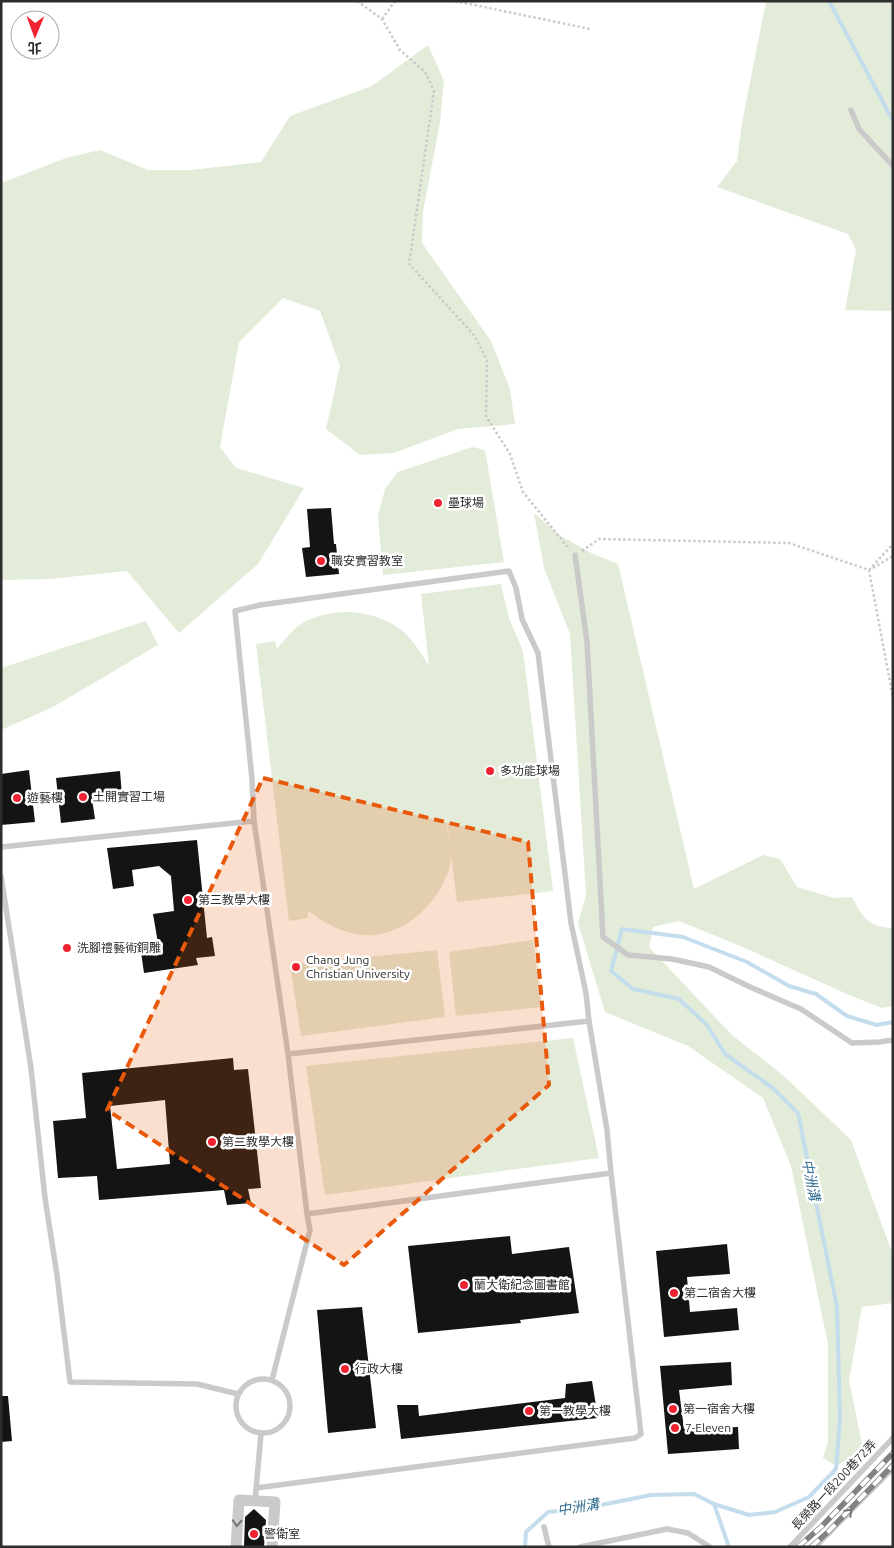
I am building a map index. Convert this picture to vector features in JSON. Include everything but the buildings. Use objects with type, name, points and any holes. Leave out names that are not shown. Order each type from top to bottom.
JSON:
[{"type":"street","points":[[236,1547],[238,1500],[275,1502],[272,1547]]},
{"type":"lane","points":[[851,110],[859,129],[893,166]]},
{"type":"lane","points":[[574,555],[587,642],[604,937],[628,956],[672,959],[709,967],[801,1009],[852,1043],[893,1040]]},
{"type":"lane","points":[[256,1488],[635,1438],[641,1434],[610,1173],[607,1130],[586,993],[570,914],[538,654],[522,619],[516,588],[509,571],[260,605],[235,611],[252,779],[254,821],[288,1054],[310,1230],[272,1380]]},
{"type":"lane","points":[[1,847],[254,821]]},
{"type":"lane","points":[[1,876],[31,1068],[45,1198],[57,1275],[70,1382],[197,1384],[238,1394]]},
{"type":"lane","points":[[288,1054],[589,1021]]},
{"type":"lane","points":[[307,1214],[610,1173]]},
{"type":"lane","points":[[254,1380],[272,1380],[283,1388],[289,1397],[290,1408],[288,1418],[281,1427],[272,1432],[261,1434],[251,1431],[242,1424],[237,1415],[235,1405],[238,1394],[244,1386],[254,1380]]},
{"type":"lane","points":[[255,1501],[261,1434]]},
{"type":"lane","name":"長榮路一段200巷72弄","points":[[790,1547],[893,1438]]},
{"type":"lane","points":[[815,1547],[893,1468]]},
{"type":"lane","points":[[544,1527],[549,1547]]},
{"type":"lane","points":[[580,1547],[667,1529],[688,1533],[710,1547]]},
{"type":"path","points":[[357,1],[382,19],[400,50],[425,72],[434,91],[408,264],[474,335],[487,360],[486,416],[510,454],[523,492],[574,555],[599,539],[789,543],[869,570],[893,556]]},
{"type":"path","points":[[382,19],[395,1]]},
{"type":"path","points":[[455,1],[590,29]]},
{"type":"path","points":[[869,570],[893,544]]},
{"type":"path","points":[[869,570],[893,698]]},
{"type":"highlighted area","points":[[263,778],[528,842],[549,1085],[344,1265],[107,1110]]},
{"type":"green space","points":[[766,1],[893,1],[893,311],[845,310],[856,250],[848,234],[717,187],[737,161],[742,123]]},
{"type":"green space","points":[[428,45],[444,81],[440,122],[423,212],[422,243],[491,341],[510,389],[515,424],[458,429],[394,453],[360,455],[326,429],[340,366],[320,311],[283,298],[239,342],[220,447],[236,468],[304,488],[258,564],[179,633],[127,571],[49,579],[1,580],[1,183],[66,158],[100,150],[148,170],[191,170],[261,162],[290,116],[372,86]]},
{"type":"green space","name":"壘球場","points":[[472,447],[485,450],[504,562],[383,575],[378,516],[385,489],[398,472]]},
{"type":"green space","points":[[534,513],[561,536],[591,553],[618,564],[694,889],[763,855],[780,859],[797,887],[834,898],[852,897],[867,920],[878,926],[893,928],[893,1006],[882,1008],[679,921],[653,927],[649,947],[732,1035],[784,1076],[851,1140],[893,1255],[893,1303],[862,1307],[849,1380],[863,1449],[837,1466],[823,1458],[828,1441],[828,1344],[791,1166],[763,1098],[688,1046],[605,1012],[578,923],[586,895],[570,634],[544,568]]},
{"type":"green space","points":[[501,584],[509,618],[523,651],[553,891],[457,902],[451,853],[449,870],[436,895],[418,915],[396,929],[383,934],[349,933],[325,922],[308,911],[308,918],[289,921],[256,644],[275,641],[277,649],[294,629],[313,618],[339,612],[352,612],[377,617],[400,629],[412,641],[429,666],[421,594]]},
{"type":"green space","points":[[146,621],[158,645],[53,707],[1,730],[1,668]]},
{"type":"green space","points":[[533,940],[541,1007],[456,1016],[449,952]]},
{"type":"green space","points":[[437,950],[445,1017],[301,1036],[290,965]]},
{"type":"green space","points":[[573,1038],[599,1158],[325,1195],[306,1066]]},
{"type":"waterway","points":[[829,1],[893,121]]},
{"type":"waterway","name":"中洲溝","points":[[525,1547],[526,1532],[548,1512],[586,1508],[651,1495],[694,1494],[714,1504],[749,1515],[775,1512],[809,1497],[836,1469],[840,1419],[837,1307],[798,1113],[774,1089],[725,1054],[707,1025],[679,999],[633,989],[611,971],[622,929],[683,937],[747,962],[789,986],[816,994],[847,1016],[877,1025],[893,1022]]},
{"type":"waterway","points":[[714,1504],[729,1547]]},
{"type":"railway","points":[[798,1547],[822,1526],[893,1453]]},
{"type":"railway","points":[[811,1547],[893,1465]]},
{"type":"place","name":"壘球場","points":[[438,503]]},
{"type":"place","name":"職安實習教室","points":[[321,561]]},
{"type":"place","name":"多功能球場","points":[[490,771]]},
{"type":"place","name":"土開實習工場","points":[[83,797]]},
{"type":"place","name":"遊藝樓","points":[[17,798]]},
{"type":"place","name":"第三教學大樓","points":[[188,900]]},
{"type":"place","name":"洗腳禮藝術銅雕","points":[[67,948]]},
{"type":"place","name":"Chang Jung Christian University","points":[[296,967]]},
{"type":"place","name":"第二教學大樓","points":[[212,1142]]},
{"type":"place","name":"蘭大衛紀念圖書館","points":[[464,1285]]},
{"type":"place","name":"第二宿舍大樓","points":[[674,1293]]},
{"type":"place","name":"行政大樓","points":[[345,1369]]},
{"type":"place","name":"第一宿舍大樓","points":[[673,1409]]},
{"type":"place","name":"第一教學大樓","points":[[529,1411]]},
{"type":"place","name":"7-Eleven","points":[[675,1428]]},
{"type":"place","name":"警衛室","points":[[254,1534]]}]
